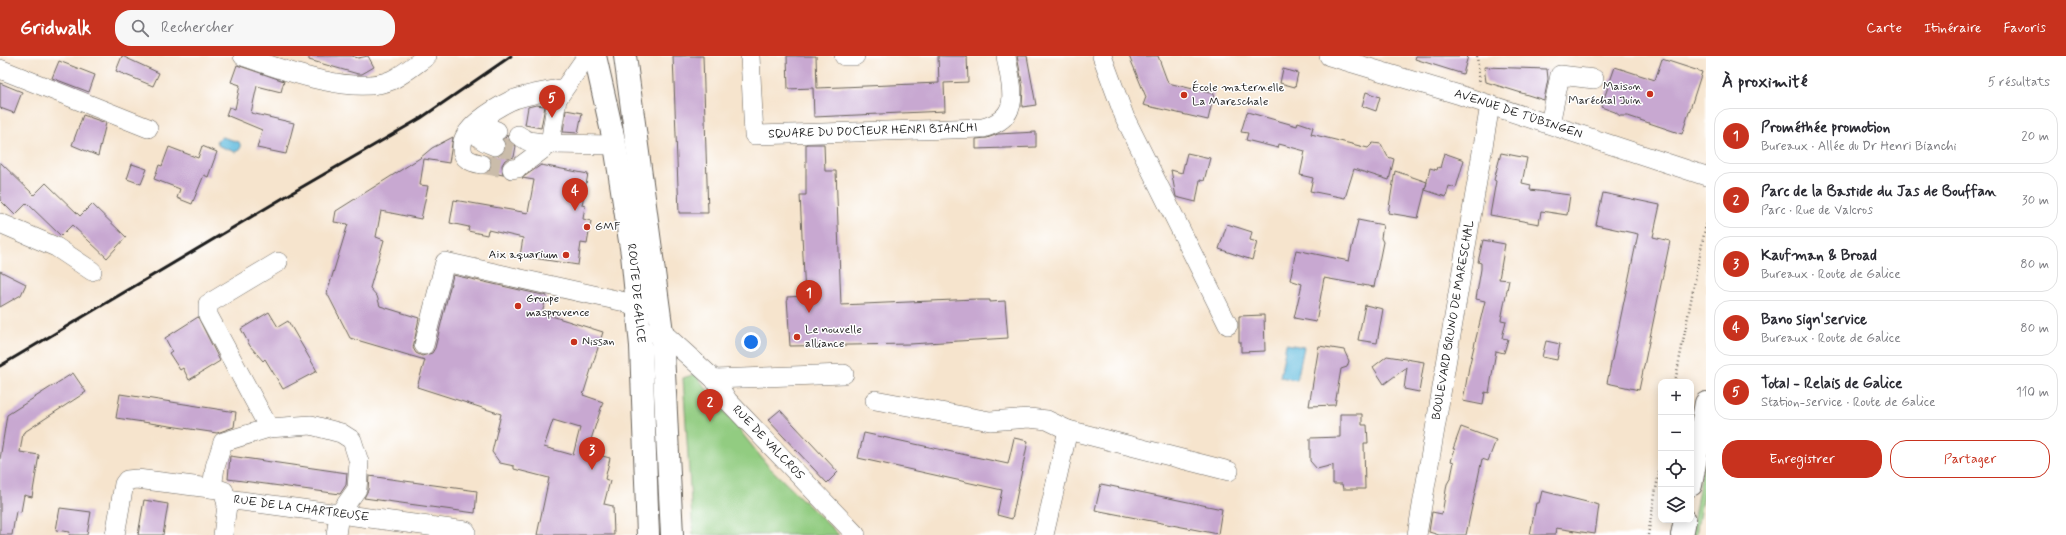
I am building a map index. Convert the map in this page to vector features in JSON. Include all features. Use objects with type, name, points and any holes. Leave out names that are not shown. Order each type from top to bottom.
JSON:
[{"type":"main road","name":"ROUTE DE GALICE","points":[[595,56],[615,145],[632,254],[640,332],[648,535]]},
{"type":"main road","name":"ROUTE DE GALICE","points":[[625,56],[662,332],[672,535]]},
{"type":"main road","points":[[1694,469],[1706,403]]},
{"type":"main road","points":[[1682,535],[1684,523]]},
{"type":"street","points":[[243,56],[279,68],[335,83],[368,84],[392,80],[427,56]]},
{"type":"street","points":[[512,169],[518,168],[550,144],[558,99],[587,56]]},
{"type":"street","name":"SQUARE DU DOCTEUR HENRI BIANCHI","points":[[750,56],[754,136],[983,128],[995,125],[1005,116],[1014,98],[1006,56]]},
{"type":"street","points":[[844,56],[855,56]]},
{"type":"street","points":[[1102,56],[1125,118],[1228,325]]},
{"type":"street","name":"AVENUE DE TÜBINGEN","points":[[1329,56],[1550,124],[1706,176]]},
{"type":"street","points":[[0,69],[148,128]]},
{"type":"street","points":[[1550,124],[1560,75],[1594,79]]},
{"type":"street","points":[[481,164],[467,160],[463,156],[462,148],[464,136],[490,128],[511,101],[564,88]]},
{"type":"street","name":"BOULEVARD BRUNO DE MARESCHAL","points":[[1417,535],[1486,104]]},
{"type":"street","points":[[520,142],[615,145]]},
{"type":"street","points":[[0,223],[56,247],[92,271]]},
{"type":"street","points":[[269,428],[208,315],[207,308],[208,304],[278,262]]},
{"type":"street","points":[[424,345],[445,262],[625,302],[638,310]]},
{"type":"street","points":[[640,332],[662,332]]},
{"type":"street","name":"RUE DE VALCROS","points":[[662,332],[714,379],[728,401],[856,535]]},
{"type":"street","points":[[714,379],[844,374]]},
{"type":"street","points":[[875,400],[990,421],[1028,418],[1047,420],[1068,430],[1229,471]]},
{"type":"street","points":[[224,535],[215,467],[223,442],[269,428],[311,425],[341,433],[352,440],[359,462],[357,489],[339,514],[336,535]]},
{"type":"street","points":[[1044,535],[1068,430]]},
{"type":"street","points":[[115,535],[122,490],[127,480],[137,479],[219,492]]},
{"type":"street","name":"RUE DE LA CHARTREUSE","points":[[219,492],[339,514],[466,531],[466,535]]},
{"type":"path","points":[[1477,56],[1486,104]]},
{"type":"path","points":[[1676,379],[1706,224]]},
{"type":"path","points":[[1648,535],[1658,477]]},
{"type":"green space","points":[[695,374],[768,466],[839,535],[693,535],[683,378]]},
{"type":"green space","points":[[1706,447],[1706,478],[1696,535],[1691,535]]},
{"type":"water","points":[[222,137],[239,142],[241,147],[235,152],[219,146],[216,141]]},
{"type":"water","points":[[1286,344],[1304,347],[1297,380],[1280,377]]},
{"type":"building","points":[[122,56],[159,73],[153,86],[116,71]]},
{"type":"building","points":[[309,56],[352,56],[358,58],[368,56],[374,67],[362,74],[358,74],[309,60]]},
{"type":"building","points":[[673,56],[703,56],[708,213],[679,213]]},
{"type":"building","points":[[787,56],[816,56],[817,88],[939,83],[938,56],[967,56],[968,82],[944,83],[945,111],[814,117],[813,88],[788,89]]},
{"type":"building","points":[[1017,56],[1027,56],[1036,105],[1022,107],[1023,88]]},
{"type":"building","points":[[1129,56],[1158,56],[1168,83],[1214,94],[1208,120],[1143,105],[1146,97]]},
{"type":"building","points":[[1416,56],[1468,56],[1463,74],[1415,59]]},
{"type":"building","name":"Maison Maréchal Juin","points":[[1662,59],[1702,72],[1682,134],[1628,116],[1620,116],[1615,112],[1601,107],[1615,67],[1655,80]]},
{"type":"building","points":[[59,61],[95,75],[89,92],[52,78]]},
{"type":"building","points":[[237,65],[284,81],[281,92],[257,86],[251,113],[294,123],[286,154],[257,148],[262,130],[226,115],[229,107],[235,109],[240,85],[231,82]]},
{"type":"building","points":[[1484,67],[1547,69],[1548,79],[1544,100],[1486,82]]},
{"type":"building","points":[[1283,69],[1298,73],[1295,87],[1280,83]]},
{"type":"building","points":[[0,83],[22,92],[14,113],[0,108]]},
{"type":"building","points":[[1366,92],[1380,97],[1376,111],[1362,106]]},
{"type":"building","points":[[536,105],[545,106],[541,128],[525,125],[528,107]]},
{"type":"building","points":[[566,110],[582,113],[578,133],[563,132]]},
{"type":"building","points":[[1247,112],[1297,126],[1298,122],[1313,127],[1311,134],[1368,148],[1373,143],[1381,144],[1388,157],[1394,159],[1389,180],[1354,169],[1345,198],[1310,191],[1313,178],[1300,175],[1305,151],[1279,144],[1278,148],[1246,140],[1248,133],[1241,132]]},
{"type":"building","points":[[83,115],[106,123],[98,156],[72,145]]},
{"type":"building","points":[[1036,132],[1036,147],[976,149],[976,139],[987,138],[998,134]]},
{"type":"building","points":[[507,135],[509,141],[516,146],[514,157],[505,160],[502,165],[503,175],[488,172],[492,167],[491,159],[493,156],[502,155],[505,150],[504,140]]},
{"type":"building","points":[[453,137],[449,163],[424,159],[420,185],[428,186],[421,219],[381,211],[376,237],[384,240],[370,288],[377,296],[380,306],[419,318],[413,348],[416,353],[422,356],[432,353],[435,348],[453,275],[547,296],[542,313],[603,332],[583,395],[603,402],[587,452],[610,458],[605,479],[610,481],[604,504],[613,506],[614,535],[537,535],[549,478],[514,469],[514,466],[500,463],[492,452],[501,414],[417,387],[425,360],[350,338],[327,293],[348,224],[334,222],[336,211],[420,158],[432,148]],"holes":[[[553,420],[580,428],[573,455],[544,447]]]},
{"type":"building","points":[[806,144],[824,144],[825,171],[836,171],[841,305],[976,299],[990,300],[990,302],[1005,301],[1008,338],[910,344],[790,346],[787,297],[805,296],[800,195],[806,195]]},
{"type":"building","points":[[202,146],[217,152],[208,177],[204,175],[192,204],[177,198],[180,189],[154,179],[159,165],[162,166],[169,147],[198,158]]},
{"type":"building","points":[[1187,153],[1210,158],[1204,181],[1200,180],[1196,202],[1176,197],[1171,170],[1182,173]]},
{"type":"building","points":[[1444,153],[1464,160],[1456,188],[1449,186],[1446,197],[1425,190],[1430,168],[1437,170],[1438,167],[1440,168]]},
{"type":"building","points":[[1501,153],[1527,158],[1522,183],[1531,185],[1530,190],[1570,195],[1567,215],[1541,211],[1539,224],[1490,215],[1496,181],[1494,180]]},
{"type":"building","points":[[0,162],[34,195],[46,183],[80,216],[92,204],[126,237],[107,258],[72,225],[61,236],[27,203],[15,215],[0,200]]},
{"type":"building","points":[[132,164],[147,169],[141,184],[127,179]]},
{"type":"building","points":[[541,165],[588,174],[582,205],[585,206],[583,219],[591,221],[587,244],[581,243],[578,265],[520,256],[523,238],[488,230],[487,235],[468,231],[469,227],[450,223],[454,200],[528,213],[534,180],[522,178]]},
{"type":"building","points":[[1395,171],[1427,182],[1418,218],[1388,213]]},
{"type":"building","points":[[1603,193],[1660,205],[1653,237],[1670,241],[1639,390],[1607,383],[1638,234],[1596,225]]},
{"type":"building","points":[[1358,220],[1383,225],[1381,238],[1383,242],[1374,287],[1324,278],[1316,322],[1294,318],[1302,284],[1290,280],[1296,250],[1349,261]]},
{"type":"building","points":[[1227,224],[1252,232],[1250,240],[1257,242],[1252,260],[1219,249]]},
{"type":"building","points":[[1483,240],[1505,244],[1499,279],[1509,280],[1501,320],[1506,321],[1502,338],[1508,339],[1504,353],[1496,351],[1489,393],[1485,392],[1483,405],[1463,401],[1469,367],[1485,301],[1476,299],[1481,269],[1481,263],[1478,262]]},
{"type":"building","points":[[0,271],[26,284],[21,295],[0,307]]},
{"type":"building","points":[[1365,305],[1383,309],[1377,343],[1358,340]]},
{"type":"building","points":[[269,312],[278,327],[288,321],[317,371],[283,389],[265,359],[263,361],[250,346],[241,329]]},
{"type":"building","points":[[1264,315],[1265,351],[1241,352],[1241,342],[1239,342],[1239,316]]},
{"type":"building","points":[[198,317],[220,361],[189,380],[183,368],[180,370],[169,353],[172,351],[165,338]]},
{"type":"building","points":[[1546,341],[1560,344],[1557,360],[1542,357]]},
{"type":"building","points":[[1319,346],[1344,350],[1349,361],[1347,367],[1341,369],[1335,405],[1309,406]]},
{"type":"building","points":[[1387,356],[1424,362],[1419,392],[1404,389],[1407,367],[1384,384],[1373,367]]},
{"type":"building","points":[[73,373],[86,392],[23,433],[20,452],[39,455],[32,497],[24,495],[21,512],[16,511],[12,535],[0,535],[0,459],[7,415]]},
{"type":"building","points":[[120,394],[236,412],[234,427],[217,433],[116,418]]},
{"type":"building","points":[[780,410],[838,472],[827,483],[768,420]]},
{"type":"building","points":[[1340,414],[1362,414],[1362,425],[1367,425],[1368,443],[1364,443],[1365,489],[1343,489],[1342,484],[1333,484],[1333,465],[1317,469],[1310,461],[1310,438],[1340,437]]},
{"type":"building","points":[[1461,427],[1496,440],[1488,461],[1482,459],[1466,535],[1439,535],[1429,532],[1432,512],[1442,514],[1447,484],[1451,477],[1454,462],[1451,461],[1455,449],[1453,449]]},
{"type":"building","points":[[864,433],[1008,464],[1014,438],[1028,441],[1012,519],[997,515],[1002,490],[858,458]]},
{"type":"building","points":[[230,456],[347,473],[346,485],[340,494],[228,479]]},
{"type":"building","points":[[369,476],[477,491],[475,513],[364,498],[368,490]]},
{"type":"building","points":[[1101,484],[1222,509],[1218,534],[1095,510]]},
{"type":"building","points":[[1542,491],[1599,505],[1595,534],[1556,528],[1555,535],[1530,535],[1536,503],[1539,503]]},
{"type":"building","points":[[144,500],[168,504],[163,535],[138,535]]},
{"type":"building","points":[[60,508],[91,512],[87,535],[69,535],[70,532],[56,530]]},
{"type":"tunnel","points":[[495,146],[515,150]]},
{"type":"tunnel","points":[[481,164],[512,169]]},
{"type":"railway","points":[[0,366],[421,118],[511,56]]},
{"type":"place","name":"Maison Maréchal Juin","points":[[1650,94]]},
{"type":"place","name":"École maternelle La Mareschale","points":[[1184,95]]},
{"type":"place","name":"Total - Relais de Galice","points":[[552,118]]},
{"type":"place","name":"Bano sign'service","points":[[575,211]]},
{"type":"place","name":"GMF","points":[[587,227]]},
{"type":"place","name":"Aix aquarium","points":[[566,255]]},
{"type":"place","name":"Groupe masprovence","points":[[518,306]]},
{"type":"place","name":"Prométhée promotion","points":[[809,313]]},
{"type":"place","name":"Le nouvelle alliance","points":[[797,337]]},
{"type":"place","name":"Nissan","points":[[574,342]]},
{"type":"place","name":"Parc de la Bastide du Jas de Bouffan","points":[[710,422]]},
{"type":"place","name":"Kaufman & Broad","points":[[592,470]]}]
